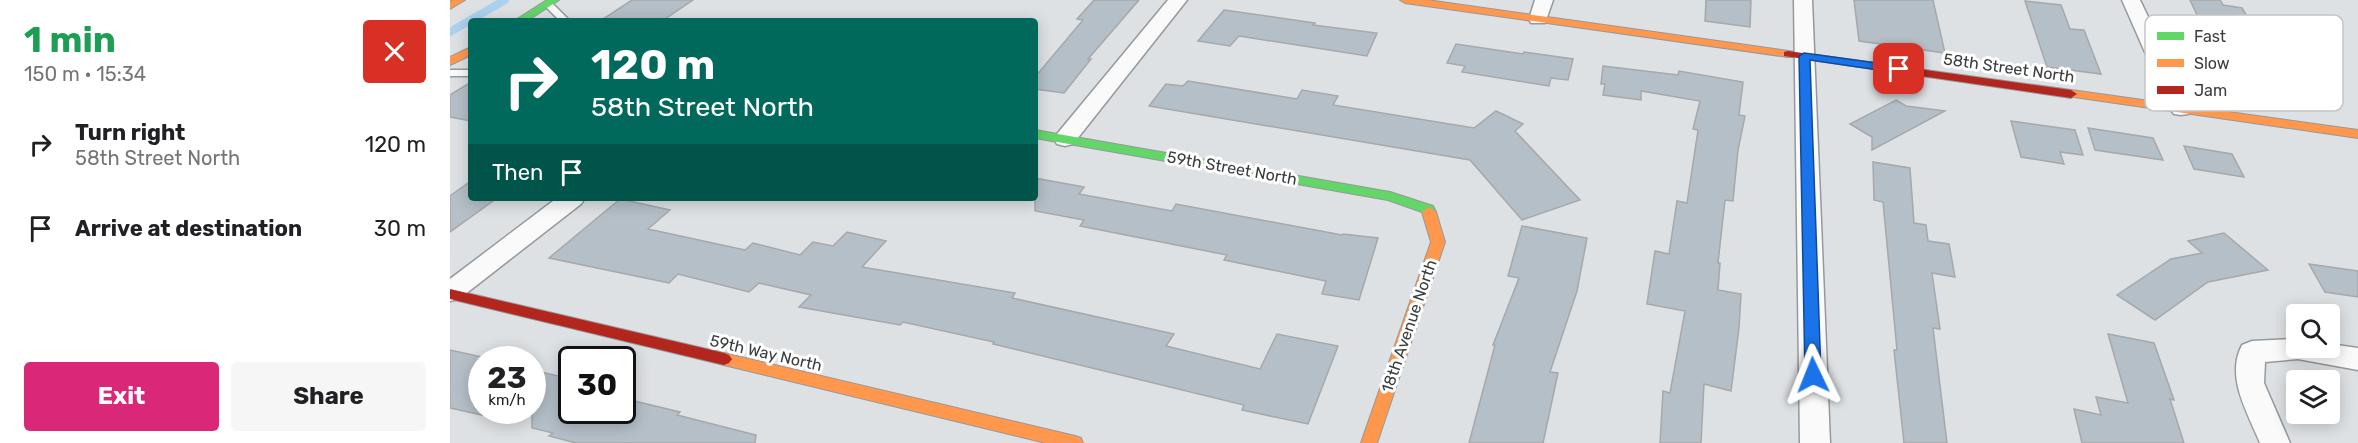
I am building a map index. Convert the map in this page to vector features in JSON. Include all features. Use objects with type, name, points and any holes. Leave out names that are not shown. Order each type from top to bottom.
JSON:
[{"type":"street","points":[[450,6],[460,0]]},
{"type":"street","points":[[1065,140],[1178,0]]},
{"type":"street","name":"58th Street North","points":[[1405,0],[2145,104]]},
{"type":"street","points":[[1538,19],[1544,0]]},
{"type":"street","points":[[1803,0],[1815,443]]},
{"type":"street","points":[[2131,0],[2145,31]]},
{"type":"street","points":[[524,18],[551,2]]},
{"type":"street","points":[[450,62],[468,52]]},
{"type":"street","name":"58th Street North","points":[[2195,111],[2358,134]]},
{"type":"street","name":"59th Street North","points":[[1038,135],[1390,196],[1428,209]]},
{"type":"street","points":[[450,293],[569,201]]},
{"type":"street","name":"18th Avenue North","points":[[1369,443],[1438,242],[1428,209]]},
{"type":"street","name":"59th Way North","points":[[450,293],[1075,443]]},
{"type":"street","points":[[2275,443],[2250,382],[2252,352],[2298,349],[2358,359]]},
{"type":"lane","points":[[551,2],[563,18]]},
{"type":"lane","points":[[450,79],[460,73]]},
{"type":"building","points":[[632,0],[693,0],[666,18],[605,18]]},
{"type":"building","points":[[1094,0],[1139,0],[1088,59],[1091,59],[1064,93],[1038,89],[1038,73],[1083,20],[1077,19]]},
{"type":"building","points":[[1706,0],[1751,0],[1750,27],[1705,21]]},
{"type":"building","points":[[1854,0],[1933,0],[1945,53],[1859,41]]},
{"type":"building","points":[[2190,0],[2220,0],[2223,5],[2242,8],[2246,15],[2197,15]]},
{"type":"building","points":[[2025,1],[2061,5],[2070,29],[2084,30],[2101,74],[2047,67]]},
{"type":"building","points":[[1224,10],[1377,33],[1367,56],[1239,36],[1230,46],[1198,41]]},
{"type":"building","points":[[1456,44],[1573,59],[1568,80],[1551,78],[1549,86],[1462,72],[1465,66],[1447,63]]},
{"type":"building","points":[[1603,66],[1678,75],[1679,71],[1743,82],[1739,115],[1745,116],[1738,150],[1733,201],[1725,200],[1718,263],[1720,263],[1718,290],[1741,294],[1739,328],[1731,391],[1704,384],[1701,443],[1660,443],[1663,391],[1670,393],[1685,311],[1647,304],[1655,251],[1669,254],[1677,201],[1687,203],[1698,130],[1693,129],[1700,101],[1641,91],[1641,100],[1603,95],[1605,84],[1601,84]]},
{"type":"building","points":[[1188,81],[1297,99],[1302,90],[1338,96],[1333,105],[1474,128],[1496,111],[1523,124],[1515,131],[1580,200],[1522,220],[1470,160],[1149,106],[1166,84],[1183,86]]},
{"type":"building","points":[[468,84],[468,120],[450,117],[450,95]]},
{"type":"building","points":[[1896,100],[1906,106],[1945,111],[1872,150],[1872,137],[1850,124]]},
{"type":"building","points":[[2011,121],[2075,130],[2083,155],[2060,152],[2064,164],[2021,157]]},
{"type":"building","points":[[2088,128],[2153,138],[2163,160],[2095,150]]},
{"type":"building","points":[[2184,146],[2232,154],[2244,177],[2194,169]]},
{"type":"building","points":[[1873,162],[1910,168],[1914,223],[1926,225],[1928,241],[1949,244],[1955,277],[1932,273],[1940,329],[1933,328],[1947,443],[1904,443],[1894,350],[1897,350],[1883,202],[1874,200]]},
{"type":"building","points":[[1038,179],[1084,187],[1079,194],[1172,211],[1176,204],[1342,235],[1378,238],[1359,300],[1322,294],[1326,281],[1224,260],[1227,255],[1080,226],[1084,220],[1035,211],[1035,201],[1038,201]]},
{"type":"building","points":[[468,183],[468,201],[493,201],[450,232],[450,196]]},
{"type":"building","points":[[618,201],[629,201],[670,210],[648,229],[745,250],[753,243],[800,255],[813,242],[833,246],[847,232],[886,241],[862,267],[1015,293],[1012,298],[1174,334],[1166,346],[1260,369],[1277,334],[1338,346],[1308,424],[1242,410],[1244,405],[993,344],[994,342],[903,322],[900,325],[799,307],[811,295],[759,283],[749,292],[678,274],[669,283],[549,258]]},
{"type":"building","points":[[1522,226],[1587,238],[1577,291],[1550,372],[1558,373],[1543,443],[1469,443],[1495,345],[1493,345],[1519,278],[1508,276]]},
{"type":"building","points":[[2224,233],[2268,270],[2208,282],[2155,320],[2117,295],[2171,259],[2202,253],[2188,241]]},
{"type":"building","points":[[2309,264],[2358,271],[2358,297],[2325,292]]},
{"type":"building","points":[[2108,334],[2154,343],[2174,400],[2170,399],[2184,443],[2082,443],[2074,409],[2101,415],[2096,397],[2128,403]]},
{"type":"building","points":[[450,350],[468,354],[468,412],[450,408]]},
{"type":"building","points":[[546,373],[558,376],[558,424],[636,424],[636,401],[680,412],[677,415],[756,435],[755,443],[576,443],[549,436],[553,433],[532,428],[532,424],[546,424]]},
{"type":"waterway","points":[[474,18],[505,0]]},
{"type":"waterway","points":[[450,32],[468,22]]},
{"type":"traffic: fast","points":[[524,18],[554,0]]},
{"type":"traffic: fast","points":[[1038,135],[1390,196],[1428,209],[1429,212]]},
{"type":"traffic: slow","points":[[450,6],[460,0]]},
{"type":"traffic: slow","points":[[1405,0],[1788,54]]},
{"type":"traffic: slow","points":[[450,62],[468,52]]},
{"type":"traffic: slow","points":[[2071,94],[2145,104]]},
{"type":"traffic: slow","points":[[2193,111],[2358,134]]},
{"type":"traffic: slow","points":[[1369,443],[1438,242],[1429,212]]},
{"type":"traffic: slow","points":[[724,359],[1075,443]]},
{"type":"traffic: jam","points":[[1788,54],[2071,94]]},
{"type":"traffic: jam","points":[[450,294],[724,359]]},
{"type":"route","points":[[1813,375],[1804,56],[1899,69]]}]
